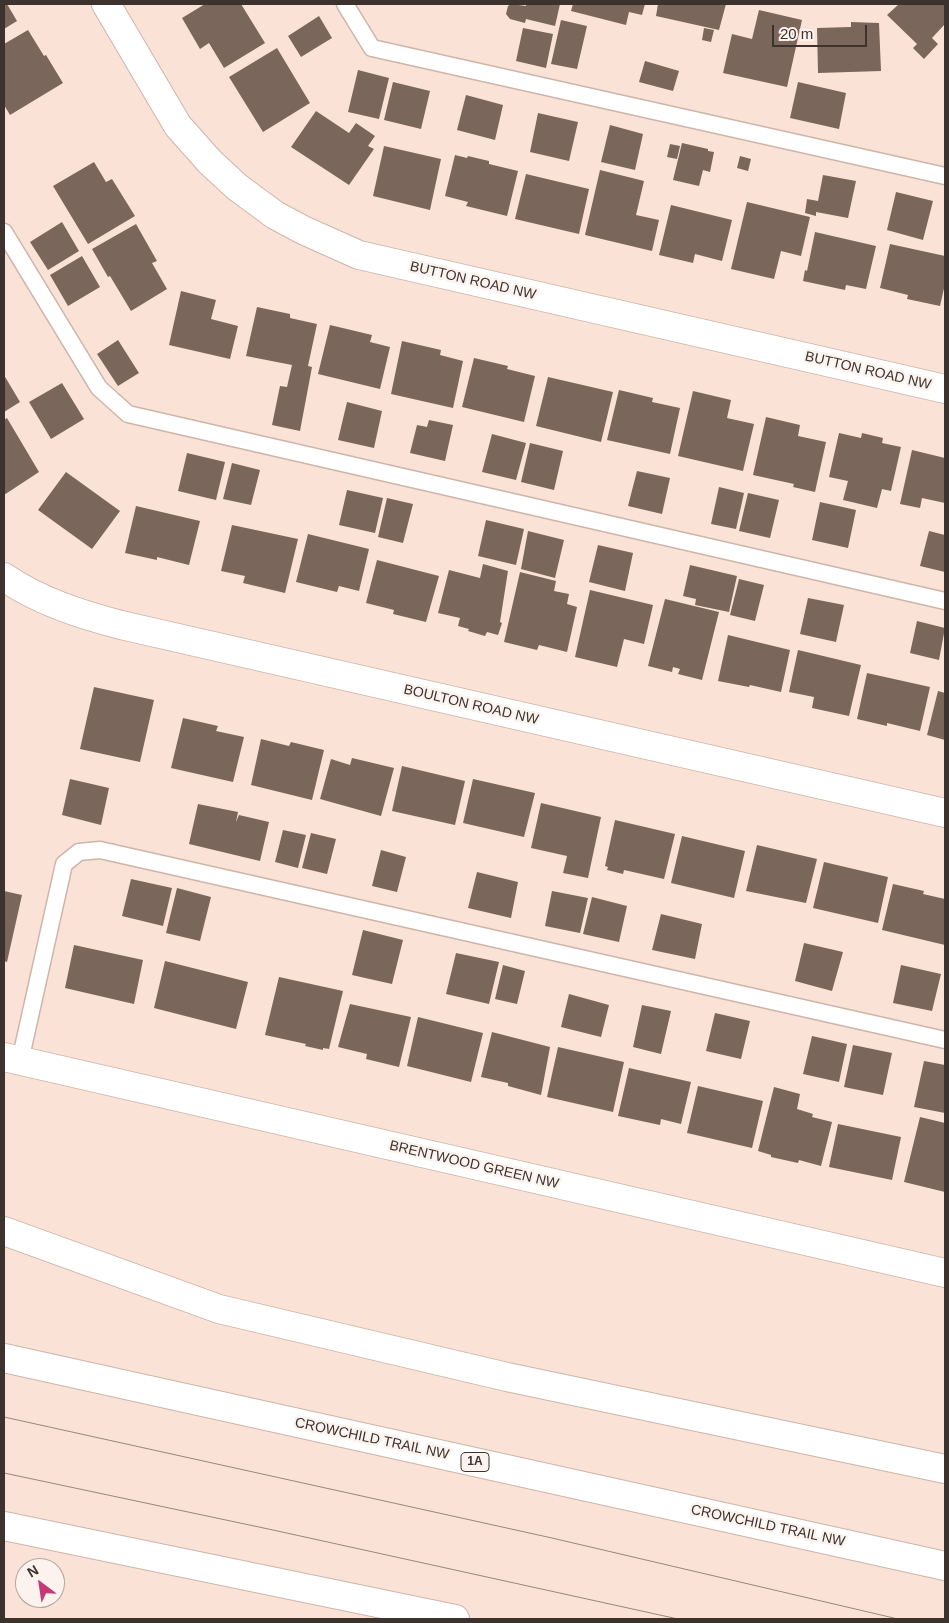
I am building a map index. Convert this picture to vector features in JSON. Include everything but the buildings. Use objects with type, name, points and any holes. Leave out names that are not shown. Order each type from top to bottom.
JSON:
[{"type":"main road","name":"BUTTON ROAD NW","points":[[106,4],[178,126],[210,162],[237,187],[275,214],[303,230],[359,255],[945,389]]},
{"type":"main road","name":"BOULTON ROAD NW","points":[[4,577],[47,602],[84,616],[945,813]]},
{"type":"main road","name":"BRENTWOOD GREEN NW","points":[[12,1059],[945,1273]]},
{"type":"main road","points":[[4,1230],[218,1309],[507,1377],[945,1469]]},
{"type":"main road","name":"CROWCHILD TRAIL NW","points":[[4,1358],[945,1566]]},
{"type":"main road","points":[[4,1526],[455,1619]]},
{"type":"main road","points":[[375,1602],[400,1619]]},
{"type":"lane","points":[[345,4],[372,48],[945,176]]},
{"type":"lane","points":[[4,232],[99,388],[128,414],[945,601]]},
{"type":"lane","points":[[12,1059],[64,864],[79,852],[100,850],[945,1040]]},
{"type":"tram line","points":[[4,1417],[552,1538],[898,1619]]},
{"type":"tram line","points":[[4,1473],[678,1619]]}]
